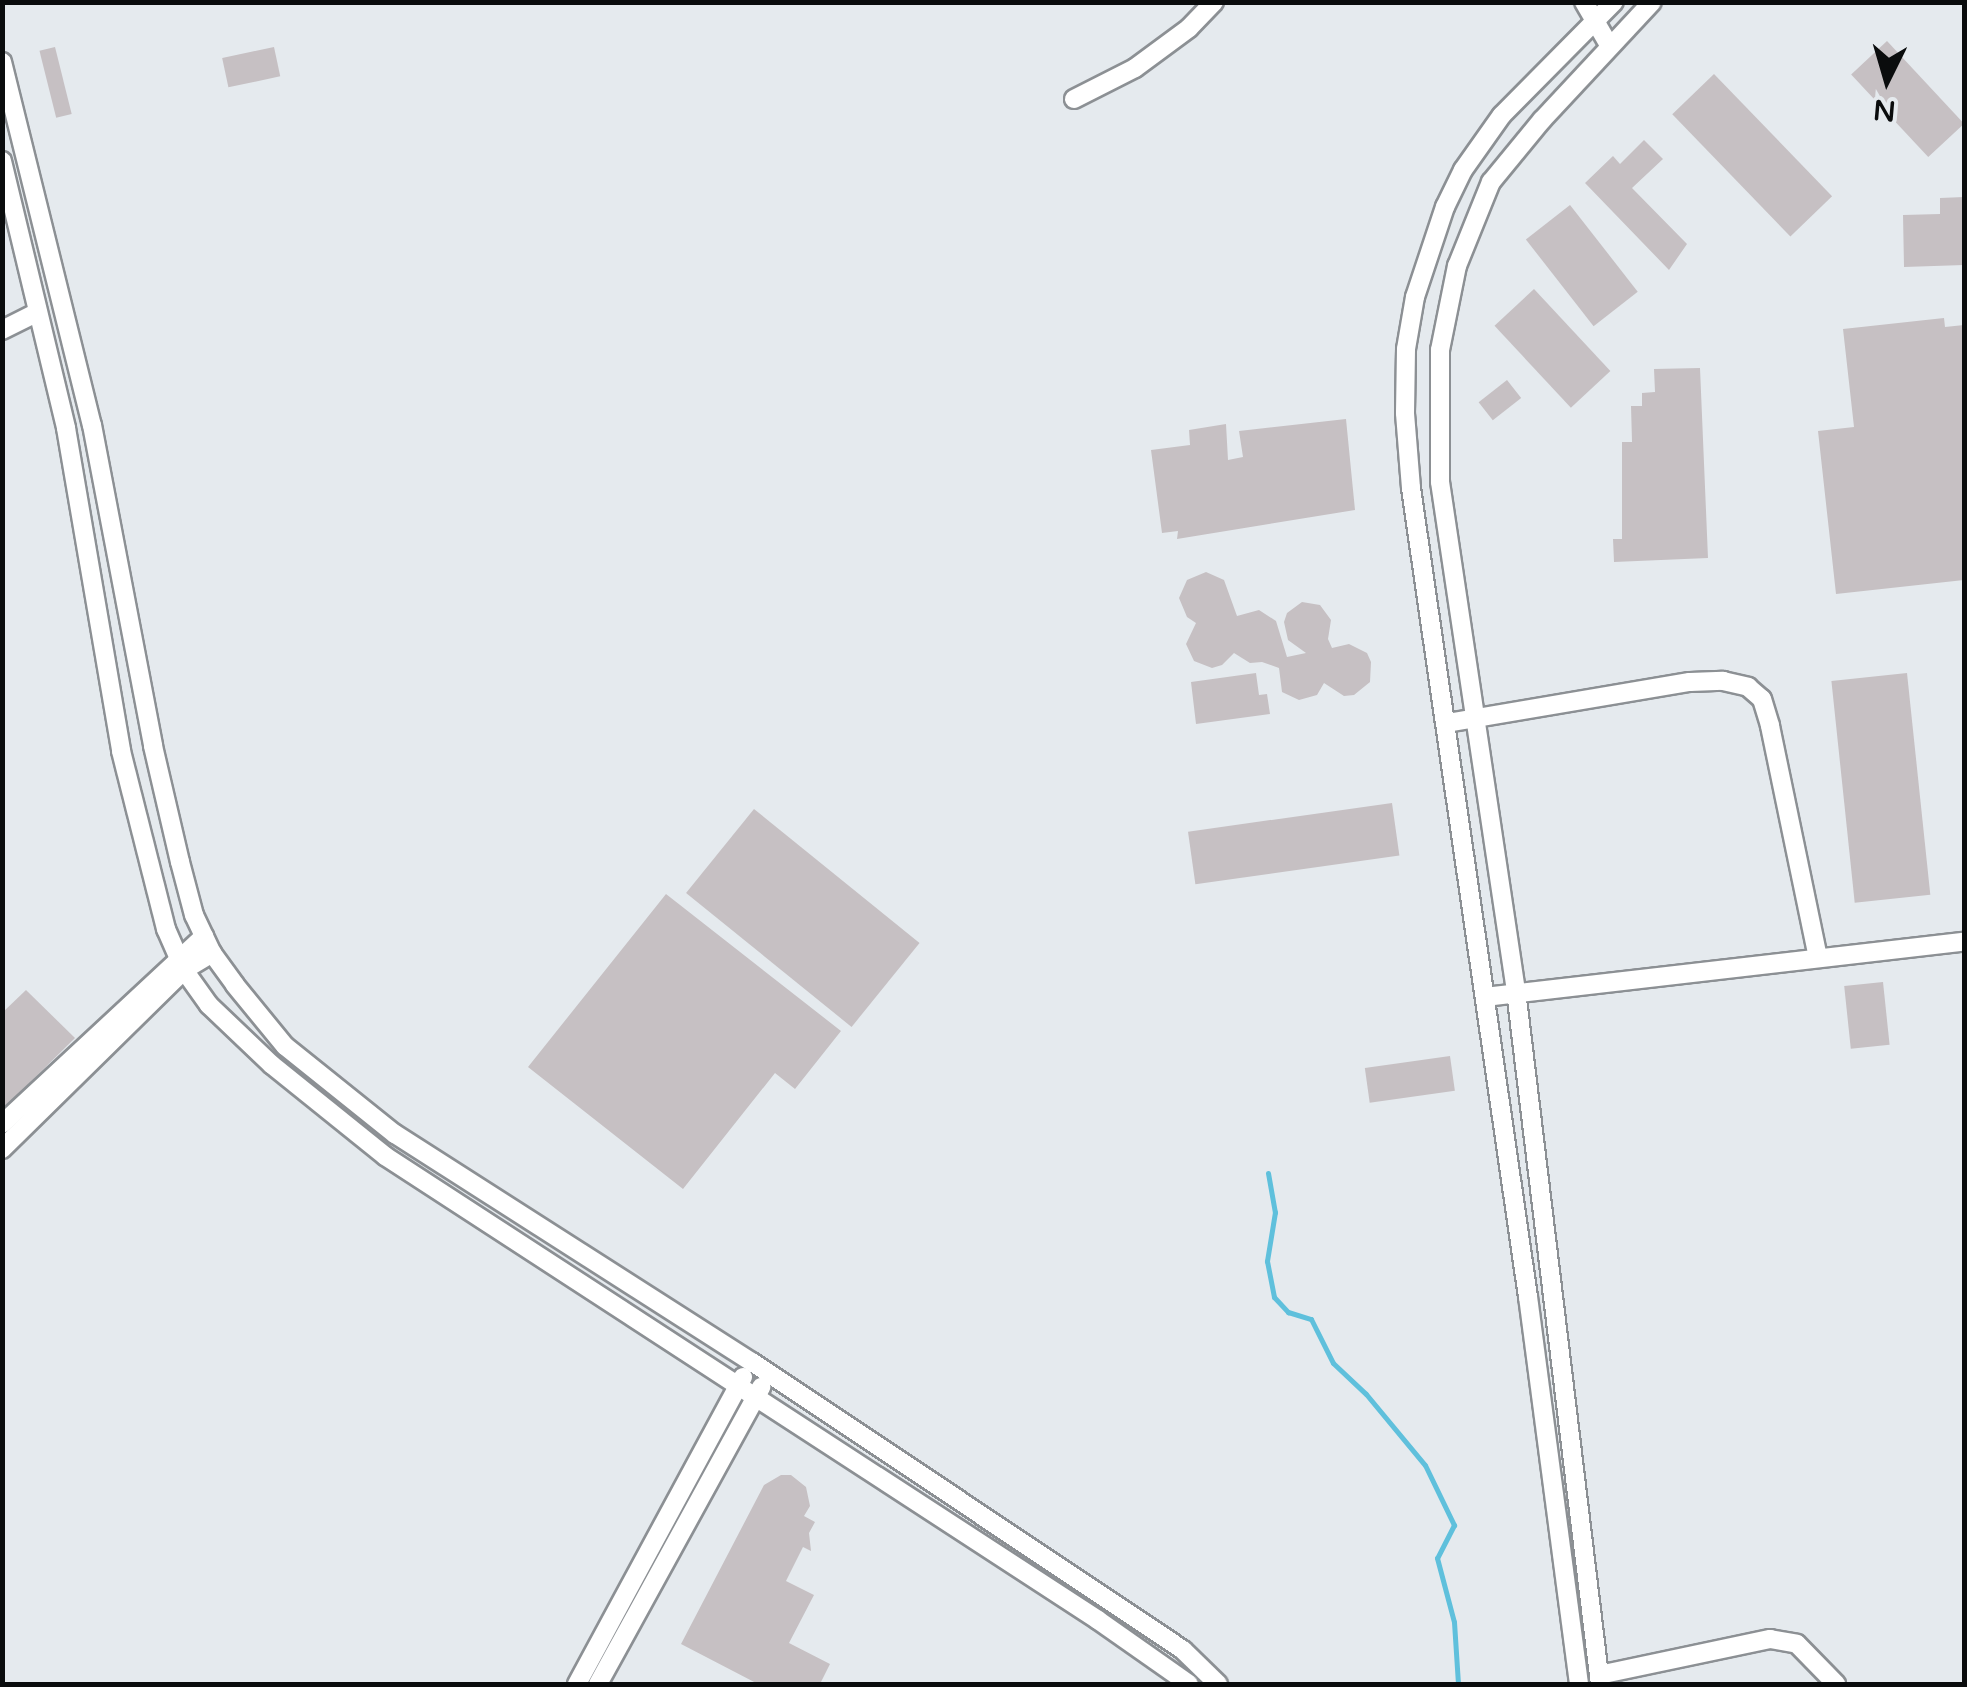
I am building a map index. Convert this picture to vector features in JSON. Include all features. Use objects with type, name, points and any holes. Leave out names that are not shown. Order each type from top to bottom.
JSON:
[{"type":"street","points":[[1074,98],[1135,68],[1189,28],[1214,2]]},
{"type":"street","points":[[1584,2],[1609,45]]},
{"type":"street","points":[[1578,1684],[1404,412],[1406,350],[1415,298],[1445,207],[1475,151],[1502,115],[1616,2],[1630,24]]},
{"type":"street","points":[[1652,2],[1609,45],[1491,182],[1474,215],[1443,324],[1440,482],[1516,991],[1600,1680],[1770,1640],[1797,1644],[1836,1684]]},
{"type":"street","points":[[2,62],[92,425],[153,746],[194,914],[208,944],[285,1046],[424,1152],[752,1362],[1183,1650],[1218,1684]]},
{"type":"street","points":[[2,160],[66,428],[121,751],[166,929],[181,963],[209,1004],[272,1065],[410,1172],[1168,1666],[1189,1684]]},
{"type":"street","points":[[28,270],[53,265]]},
{"type":"street","points":[[2,330],[38,312]]},
{"type":"street","points":[[1447,723],[1690,682],[1723,680],[1748,687],[1762,699],[1770,726],[1818,957]]},
{"type":"street","points":[[1486,997],[1964,942]]},
{"type":"street","points":[[2,1124],[181,963],[208,944]]},
{"type":"street","points":[[2,1149],[181,963]]},
{"type":"street","points":[[410,1172],[424,1152]]},
{"type":"street","points":[[598,1684],[752,1362]]},
{"type":"street","points":[[577,1684],[769,1374]]},
{"type":"building","points":[[1887,41],[1964,124],[1928,157],[1851,74]]},
{"type":"building","points":[[55,47],[72,114],[56,118],[39,51]]},
{"type":"building","points":[[274,47],[280,76],[228,87],[222,58]]},
{"type":"building","points":[[1714,74],[1832,196],[1790,237],[1672,114]]},
{"type":"building","points":[[1644,140],[1663,159],[1632,188],[1687,244],[1669,270],[1585,183],[1613,156],[1620,164]]},
{"type":"building","points":[[1964,197],[1964,265],[1904,267],[1903,215],[1940,214],[1940,198]]},
{"type":"building","points":[[1570,205],[1638,292],[1594,326],[1526,239]]},
{"type":"building","points":[[1534,289],[1610,371],[1571,408],[1495,326]]},
{"type":"building","points":[[1944,318],[1945,327],[1964,325],[1964,580],[1836,594],[1818,431],[1854,427],[1843,329]]},
{"type":"building","points":[[1700,368],[1708,558],[1614,562],[1613,539],[1622,539],[1622,442],[1632,442],[1631,406],[1642,406],[1642,393],[1655,392],[1654,369]]},
{"type":"building","points":[[1507,380],[1521,398],[1493,420],[1479,402]]},
{"type":"building","points":[[1346,419],[1355,510],[1177,539],[1178,531],[1162,533],[1151,450],[1190,445],[1189,430],[1226,424],[1228,460],[1243,457],[1239,431]]},
{"type":"building","points":[[1206,572],[1224,580],[1237,616],[1259,610],[1276,621],[1287,657],[1306,653],[1288,640],[1284,622],[1287,613],[1302,602],[1320,605],[1331,620],[1328,639],[1332,648],[1349,644],[1367,653],[1371,662],[1370,682],[1354,695],[1344,696],[1324,683],[1317,695],[1299,700],[1282,692],[1279,668],[1262,662],[1250,663],[1234,653],[1222,665],[1212,668],[1194,661],[1186,644],[1196,623],[1187,617],[1179,598],[1187,580]]},
{"type":"building","points":[[1256,673],[1259,695],[1267,694],[1270,714],[1196,724],[1191,682]]},
{"type":"building","points":[[1907,673],[1930,895],[1855,903],[1831,681]]},
{"type":"building","points":[[1392,803],[1399,855],[1195,884],[1188,832]]},
{"type":"building","points":[[754,809],[920,943],[852,1027],[686,893]]},
{"type":"building","points":[[666,894],[841,1031],[795,1089],[775,1073],[683,1189],[528,1067]]},
{"type":"building","points":[[1883,982],[1890,1045],[1851,1049],[1844,986]]},
{"type":"building","points":[[26,990],[75,1038],[2,1110],[2,1013]]},
{"type":"building","points":[[1450,1056],[1455,1091],[1370,1103],[1365,1068]]},
{"type":"building","points":[[781,1475],[791,1475],[806,1487],[810,1506],[804,1516],[815,1522],[809,1533],[811,1551],[803,1547],[786,1581],[814,1595],[789,1643],[830,1664],[820,1684],[758,1684],[681,1644],[764,1485]]},
{"type":"waterway","points":[[1268,1173],[1275,1212],[1267,1261],[1274,1297],[1288,1312],[1311,1319],[1333,1363],[1366,1394],[1425,1465],[1454,1525],[1437,1558],[1454,1622],[1458,1684]]}]
